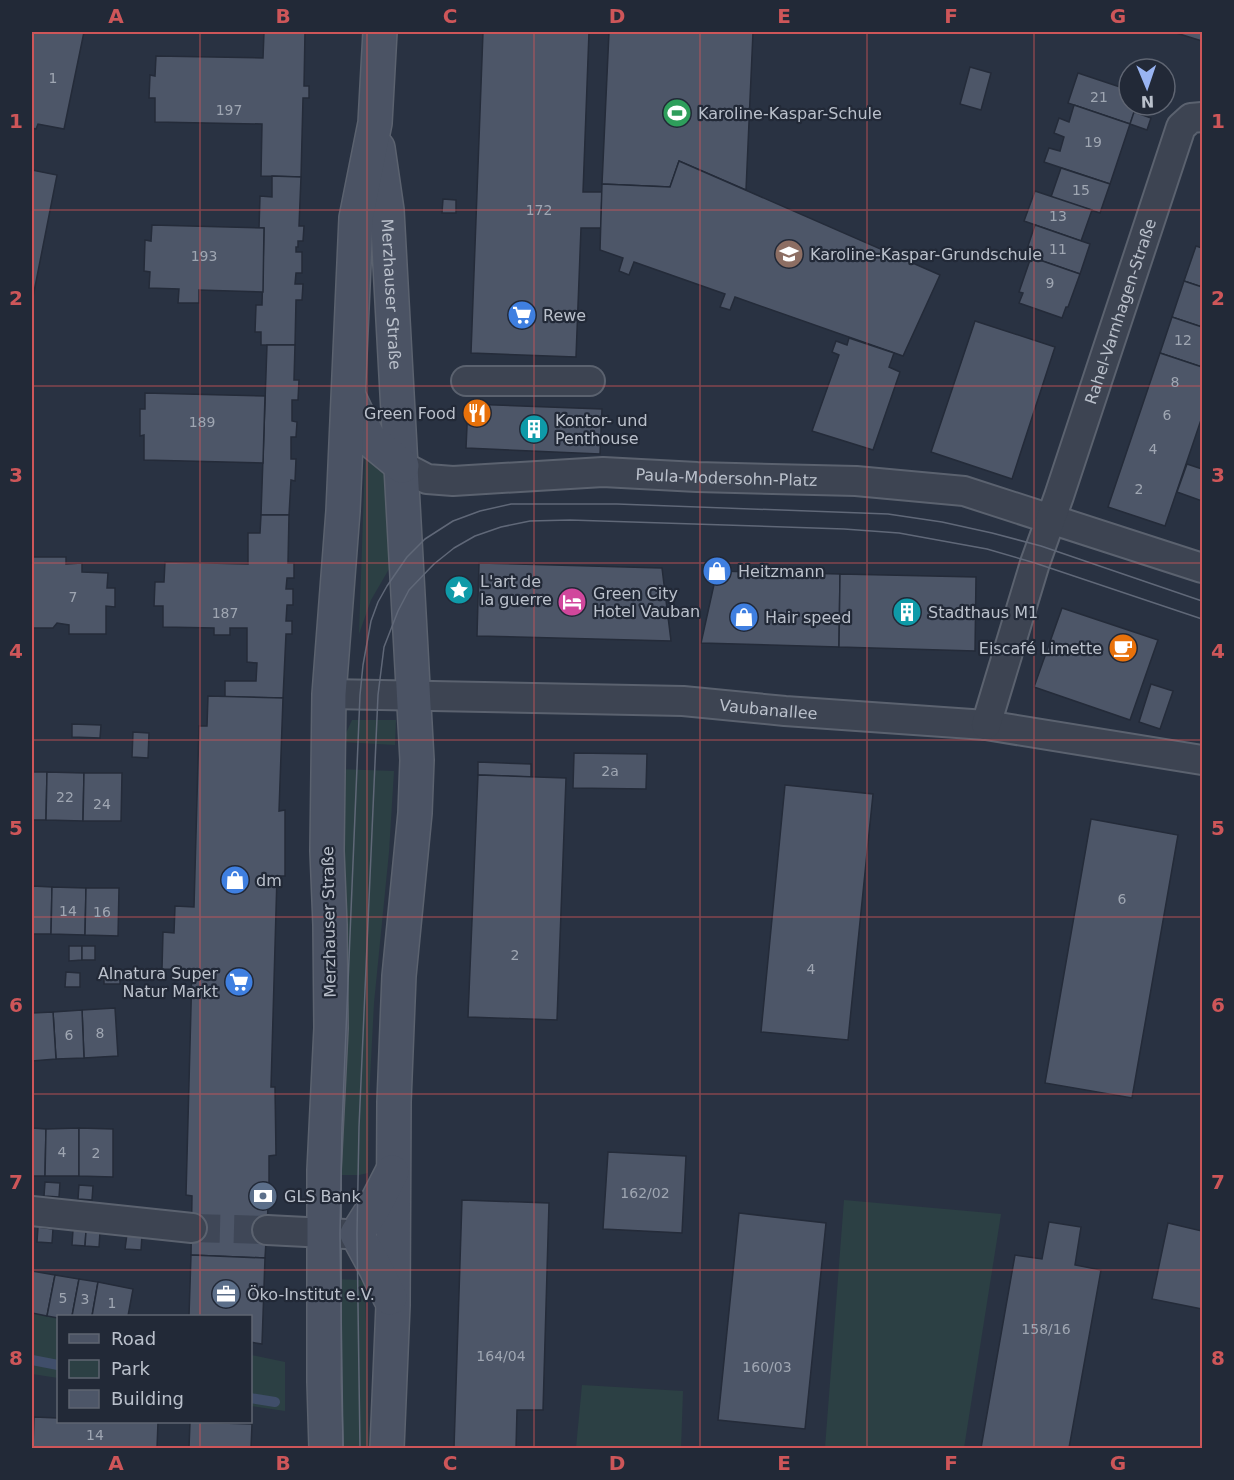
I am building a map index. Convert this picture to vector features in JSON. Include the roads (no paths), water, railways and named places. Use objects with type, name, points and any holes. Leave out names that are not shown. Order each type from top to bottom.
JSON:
[{"type":"main road","name":"Merzhauser Straße","points":[[326,1449],[323,1233],[331,1028],[327,851],[329,694],[342,511],[356,219],[375,123],[380,32]]},
{"type":"main road","name":"Merzhauser Straße","points":[[375,123],[387,210],[417,760],[415,813],[399,976],[394,1102],[393,1305],[387,1449]]},
{"type":"main road","name":"Merzhauser Straße","points":[[348,395],[369,439],[402,466]]},
{"type":"main road","points":[[393,1305],[357,1234],[374,1207],[394,1167]]},
{"type":"street","name":"Rahel-Varnhagen-Straße","points":[[986,725],[1035,563],[1180,127],[1191,118],[1203,117]]},
{"type":"street","points":[[466,381],[590,381]]},
{"type":"street","name":"Paula-Modersohn-Platz","points":[[402,466],[427,479],[453,481],[603,472],[903,484],[964,491],[1051,520]]},
{"type":"street","points":[[1051,520],[1203,568]]},
{"type":"street","name":"Vaubanallee","points":[[329,694],[683,701],[785,711],[986,725],[1203,760]]},
{"type":"street","points":[[32,1211],[192,1228]]},
{"type":"street","points":[[267,1230],[357,1234]]},
{"type":"waterway","points":[[32,1360],[57,1365]]},
{"type":"waterway","points":[[252,1398],[275,1402]]},
{"type":"tunnel","points":[[192,1228],[267,1230]]},
{"type":"tram line","points":[[343,1448],[340,1234],[342,1127],[360,695],[371,621],[378,602],[407,557],[425,539],[453,521],[480,511],[511,504],[617,504],[888,514],[942,522],[1041,546],[1202,601]]},
{"type":"tram line","points":[[360,1448],[357,1234],[359,1127],[378,695],[384,647],[398,611],[409,590],[434,564],[454,548],[475,536],[501,527],[530,521],[570,520],[844,529],[899,533],[987,549],[1202,619]]},
{"type":"place","name":"Karoline-Kaspar-Schule","points":[[677,113]]},
{"type":"place","name":"Karoline-Kaspar-Grundschule","points":[[789,254]]},
{"type":"place","name":"Rewe","points":[[522,315]]},
{"type":"place","name":"Green Food","points":[[477,413]]},
{"type":"place","name":"Kontor- und Penthouse","points":[[534,429]]},
{"type":"place","name":"Heitzmann","points":[[717,571]]},
{"type":"place","name":"L'art de la guerre","points":[[459,590]]},
{"type":"place","name":"Green City Hotel Vauban","points":[[572,602]]},
{"type":"place","name":"Stadthaus M1","points":[[907,612]]},
{"type":"place","name":"Hair speed","points":[[744,617]]},
{"type":"place","name":"Eiscafé Limette","points":[[1123,648]]},
{"type":"place","name":"dm","points":[[235,880]]},
{"type":"place","name":"Alnatura Super Natur Markt","points":[[239,982]]},
{"type":"place","name":"GLS Bank","points":[[263,1196]]},
{"type":"place","name":"Öko-Institut e.V.","points":[[226,1294]]}]
